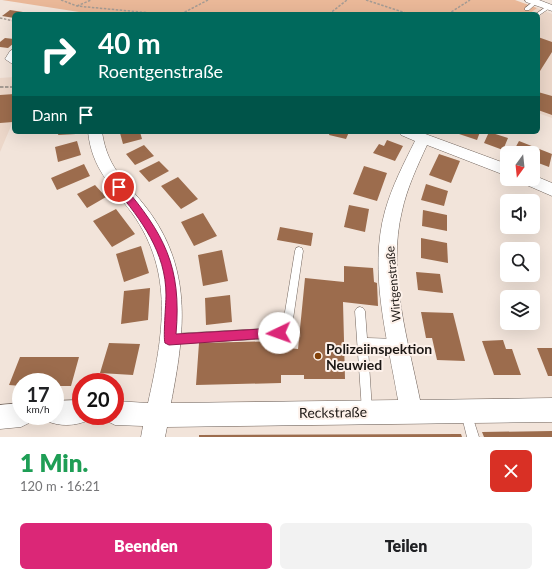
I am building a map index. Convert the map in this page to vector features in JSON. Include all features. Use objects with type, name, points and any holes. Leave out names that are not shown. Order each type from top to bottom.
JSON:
[{"type":"street","points":[[531,4],[550,8]]},
{"type":"street","points":[[95,134],[97,150],[104,167],[145,218],[162,250],[171,283],[172,320],[153,437]]},
{"type":"street","points":[[414,135],[500,167]]},
{"type":"street","name":"Wirtgenstraße","points":[[411,411],[391,294],[388,255],[393,211],[403,183],[414,135]]},
{"type":"street","points":[[540,184],[552,190]]},
{"type":"street","name":"Reckstraße","points":[[124,413],[157,415],[367,411],[552,410]]},
{"type":"street","points":[[0,417],[12,416]]},
{"type":"lane","points":[[540,14],[550,8]]},
{"type":"lane","points":[[169,340],[279,333],[287,326],[298,251]]},
{"type":"lane","points":[[360,311],[367,411]]},
{"type":"lane","points":[[362,343],[399,344]]},
{"type":"lane","points":[[466,411],[473,437]]},
{"type":"path","points":[[61,0],[77,6],[140,12]]},
{"type":"path","points":[[77,6],[91,0]]},
{"type":"path","points":[[185,12],[208,0]]},
{"type":"path","points":[[340,0],[346,1]]},
{"type":"path","points":[[366,0],[403,12]]},
{"type":"path","points":[[451,12],[470,0]]},
{"type":"path","points":[[332,12],[346,1]]},
{"type":"path","points":[[0,18],[12,20]]},
{"type":"path","points":[[0,87],[12,87]]},
{"type":"shaded area","points":[[2,0],[515,0],[537,8],[532,12],[79,12]]},
{"type":"shaded area","points":[[537,8],[552,14],[552,118],[540,114],[540,12],[532,12]]},
{"type":"shaded area","points":[[12,77],[12,124],[0,152],[0,78]]},
{"type":"building","points":[[10,10],[23,12],[12,12],[12,18],[2,16]]},
{"type":"building","points":[[5,38],[12,39],[12,45],[8,48],[0,47],[0,42]]},
{"type":"building","points":[[540,38],[552,42],[552,52],[540,71]]},
{"type":"building","points":[[540,93],[552,96],[552,115],[540,111]]},
{"type":"building","points":[[12,94],[12,122],[0,123],[0,95]]},
{"type":"building","points":[[120,134],[141,134],[142,139],[123,144]]},
{"type":"building","points":[[329,134],[348,134],[346,139]]},
{"type":"building","points":[[459,134],[479,134],[477,140]]},
{"type":"building","points":[[488,134],[495,134],[508,138],[505,146],[500,146],[500,149],[484,143]]},
{"type":"building","points":[[387,140],[403,146],[395,161],[373,153],[379,144],[384,146]]},
{"type":"building","points":[[77,141],[81,155],[58,162],[55,147]]},
{"type":"building","points":[[519,141],[532,146],[516,146]]},
{"type":"building","points":[[144,145],[154,156],[135,165],[126,154]]},
{"type":"building","points":[[540,149],[552,154],[549,167],[540,164]]},
{"type":"building","points":[[439,154],[460,161],[451,183],[429,175]]},
{"type":"building","points":[[159,161],[169,171],[149,182],[139,171]]},
{"type":"building","points":[[84,164],[90,176],[57,190],[51,178]]},
{"type":"building","points":[[364,166],[387,173],[377,201],[353,194]]},
{"type":"building","points":[[178,177],[198,199],[181,209],[161,186]]},
{"type":"building","points":[[426,184],[448,191],[444,206],[421,200]]},
{"type":"building","points":[[95,185],[106,197],[87,208],[77,194]]},
{"type":"building","points":[[349,205],[369,209],[365,232],[344,227]]},
{"type":"building","points":[[116,209],[135,234],[112,247],[93,221]]},
{"type":"building","points":[[423,210],[447,215],[447,231],[422,226]]},
{"type":"building","points":[[203,213],[217,236],[194,246],[181,222]]},
{"type":"building","points":[[280,227],[313,233],[311,246],[277,240]]},
{"type":"building","points":[[421,238],[447,243],[448,263],[421,258]]},
{"type":"building","points":[[141,246],[149,273],[124,282],[116,254]]},
{"type":"building","points":[[222,250],[228,281],[203,286],[198,255]]},
{"type":"building","points":[[344,266],[373,268],[374,282],[377,283],[378,306],[343,302],[345,379],[304,379],[304,375],[281,375],[281,383],[196,385],[199,343],[280,341],[280,347],[298,349],[305,278],[344,282]]},
{"type":"building","points":[[416,272],[440,274],[443,293],[418,290]]},
{"type":"building","points":[[150,288],[148,320],[121,324],[124,291]]},
{"type":"building","points":[[230,295],[232,322],[206,325],[205,298]]},
{"type":"building","points":[[421,312],[453,313],[465,361],[437,360],[432,338],[426,338]]},
{"type":"building","points":[[503,340],[506,349],[512,349],[521,375],[494,375],[482,341]]},
{"type":"building","points":[[109,343],[140,344],[133,375],[124,374],[124,373],[100,373]]},
{"type":"building","points":[[537,348],[552,348],[552,376],[548,376]]},
{"type":"building","points":[[20,357],[79,357],[75,373],[72,373],[71,386],[64,386],[64,373],[14,373]]},
{"type":"building","points":[[12,377],[12,385],[9,385]]},
{"type":"building","points":[[552,431],[552,437],[484,437],[482,432]]},
{"type":"building","points":[[461,434],[462,437],[199,437],[199,435]]},
{"type":"place","name":"Polizeiinspektion Neuwied","points":[[318,356]]},
{"type":"route","points":[[119,187],[145,218],[162,250],[171,283],[172,320],[169,340],[279,333]]}]
